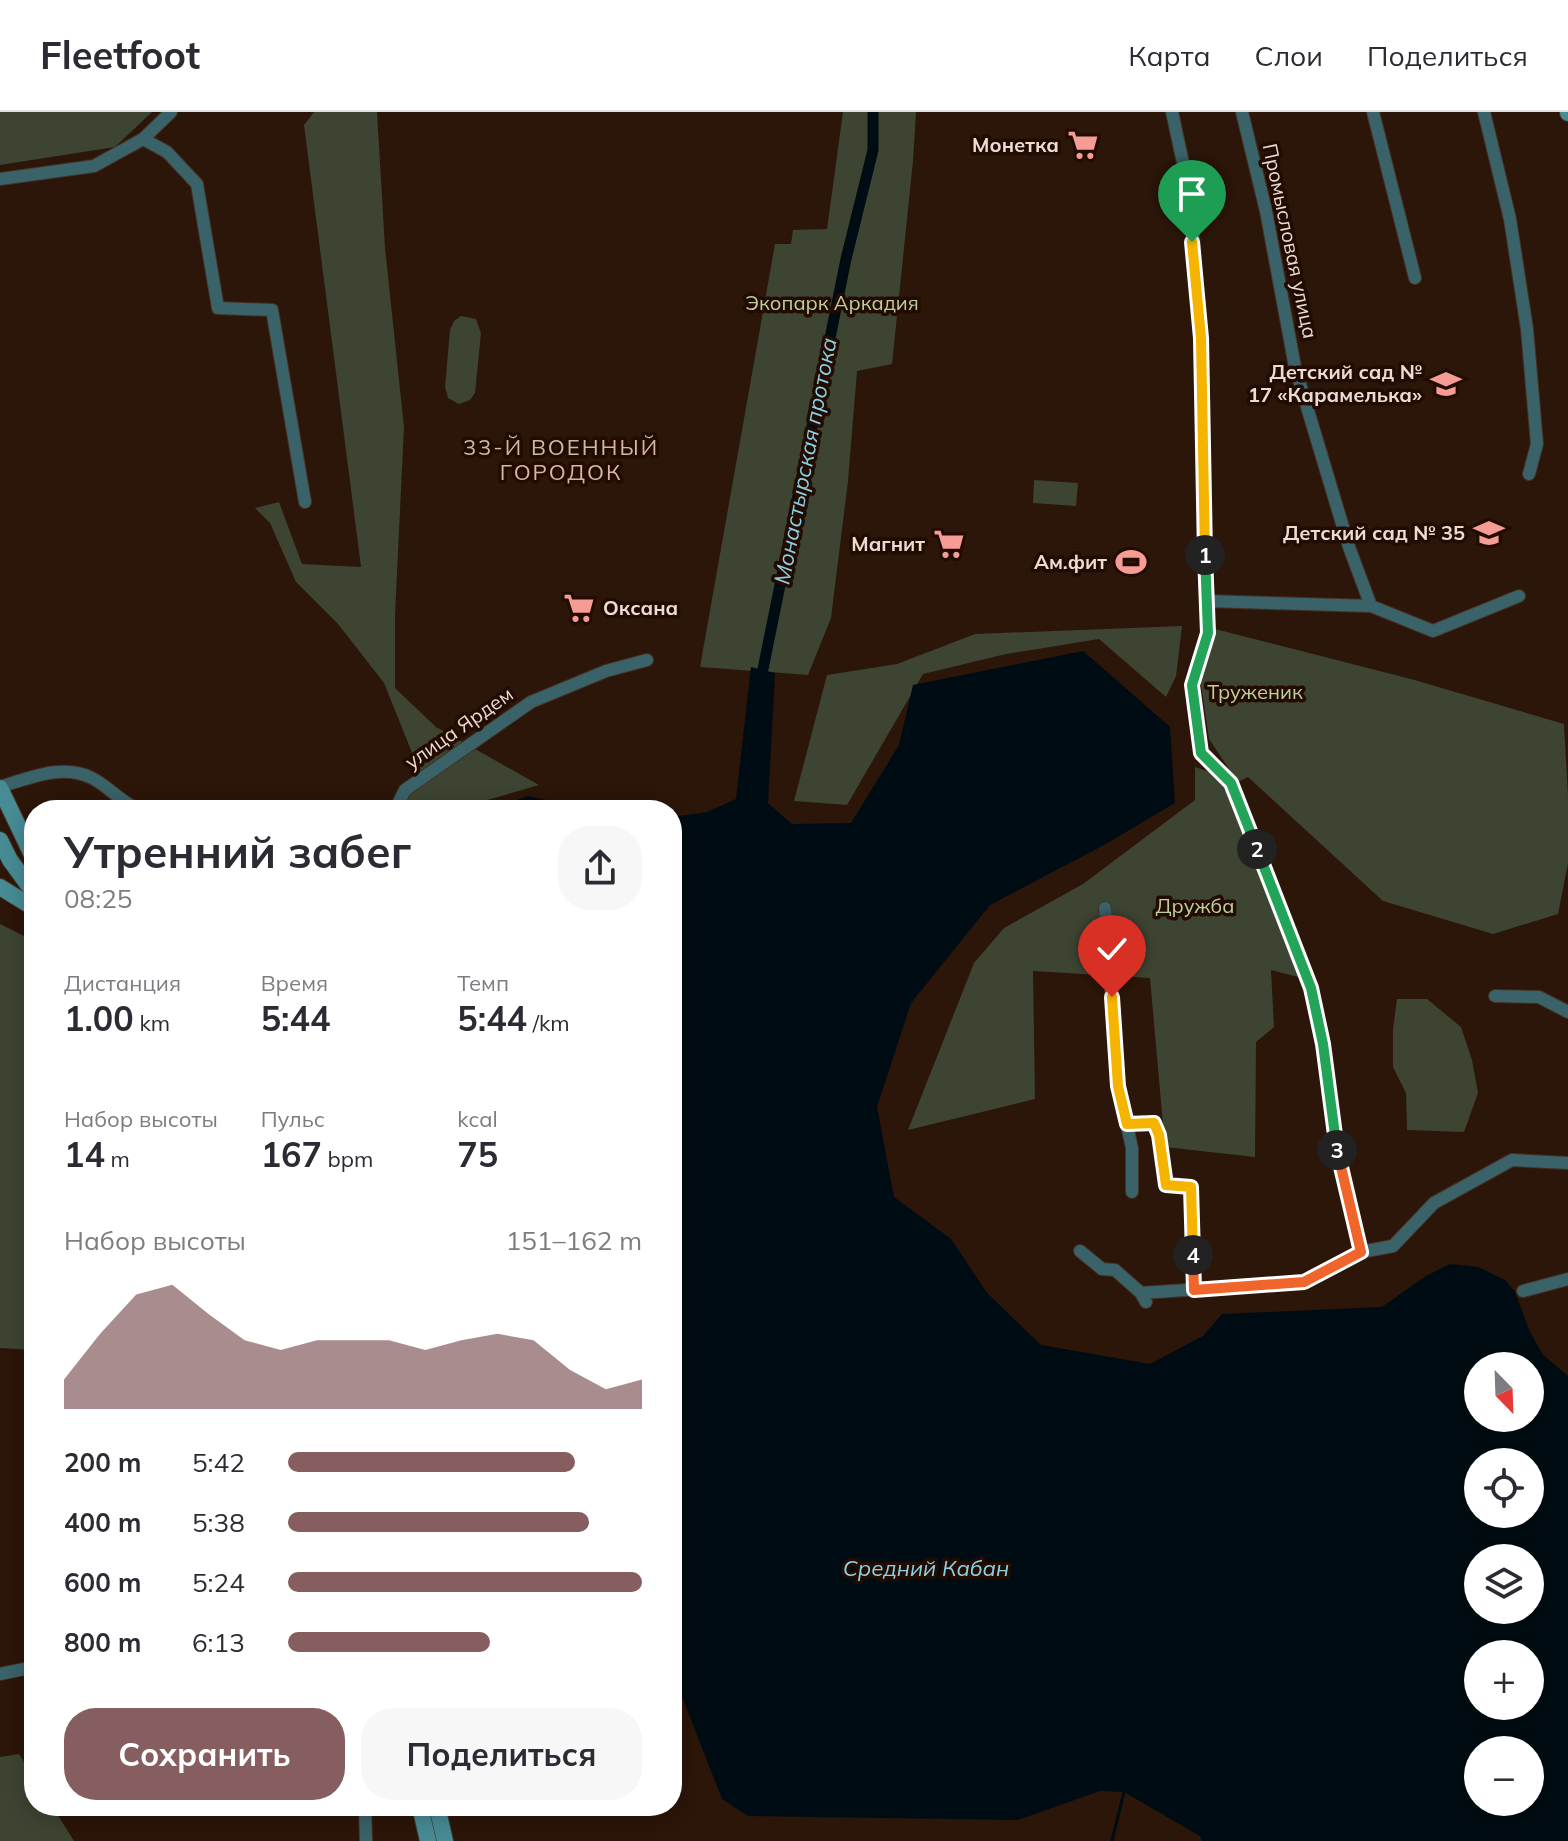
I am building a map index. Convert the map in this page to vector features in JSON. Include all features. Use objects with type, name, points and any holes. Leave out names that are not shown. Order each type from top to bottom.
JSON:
[{"type":"main road","points":[[0,788],[24,838]]},
{"type":"main road","points":[[0,840],[24,879]]},
{"type":"main road","points":[[0,887],[24,902]]},
{"type":"main road","points":[[422,1816],[428,1841]]},
{"type":"main road","points":[[439,1816],[445,1841]]},
{"type":"street","points":[[0,179],[94,166],[143,139],[171,112]]},
{"type":"street","points":[[1172,112],[1190,195],[1201,338],[1208,633],[1192,685],[1201,753],[1231,783],[1311,988],[1323,1044],[1337,1149],[1361,1252]]},
{"type":"street","name":"Промысловая улица","points":[[1242,112],[1266,211],[1295,367],[1349,547],[1371,606]]},
{"type":"street","points":[[1373,112],[1415,278]]},
{"type":"street","points":[[1484,112],[1510,219],[1527,329],[1537,444],[1529,474]]},
{"type":"street","points":[[143,139],[167,152],[197,184],[218,308],[272,310],[305,502]]},
{"type":"street","points":[[1206,601],[1371,606],[1433,631],[1519,596]]},
{"type":"street","name":"улица Ярдем","points":[[400,800],[405,790],[531,702],[606,671],[647,660]]},
{"type":"street","points":[[0,788],[41,775],[73,771],[93,779],[122,800]]},
{"type":"street","points":[[1105,908],[1118,1086],[1132,1148],[1132,1192]]},
{"type":"street","points":[[1495,996],[1539,997],[1568,1012]]},
{"type":"street","points":[[1127,1124],[1154,1123],[1159,1135],[1166,1185],[1191,1187],[1194,1290]]},
{"type":"street","points":[[1080,1251],[1102,1269],[1115,1270],[1144,1297],[1304,1282],[1361,1252],[1393,1246],[1434,1203],[1512,1160],[1568,1163]]},
{"type":"street","points":[[1523,1291],[1568,1279]]},
{"type":"street","points":[[0,1674],[24,1669]]},
{"type":"street","points":[[365,1816],[366,1841]]},
{"type":"green space","points":[[0,112],[152,112],[115,147],[0,165]]},
{"type":"green space","points":[[314,112],[377,112],[385,248],[404,427],[395,615],[395,688],[436,727],[539,785],[487,800],[394,800],[399,788],[421,775],[384,683],[338,624],[296,582],[270,523],[255,508],[279,502],[302,564],[361,567],[304,125]]},
{"type":"green space","name":"Экопарк Аркадия","points":[[843,112],[916,112],[892,364],[857,371],[848,481],[831,618],[808,675],[700,667],[775,244],[791,244],[793,230],[827,229]]},
{"type":"green space","points":[[461,316],[476,319],[481,333],[475,393],[470,400],[459,404],[448,398],[445,387],[450,330],[454,321]]},
{"type":"green space","points":[[1034,480],[1078,483],[1076,506],[1033,503]]},
{"type":"green space","points":[[1182,626],[1176,676],[1166,697],[1099,639],[1006,654],[923,674],[847,805],[794,801],[827,675],[897,664],[975,634]]},
{"type":"green space","points":[[1215,629],[1411,679],[1564,724],[1568,863],[1558,914],[1493,934],[1383,901],[1248,777],[1238,782],[1314,981],[1271,970],[1274,1027],[1256,1042],[1255,1157],[1165,1147],[1150,978],[1033,971],[1035,1099],[908,1130],[974,963],[1004,928],[1083,884],[1195,800],[1195,767],[1237,781],[1209,739],[1199,671]]},
{"type":"green space","points":[[0,924],[24,936],[24,1349],[0,1348]]},
{"type":"green space","points":[[1397,999],[1427,999],[1461,1027],[1472,1060],[1478,1093],[1464,1132],[1407,1130],[1406,1093],[1393,1067]]},
{"type":"green space","points":[[19,1754],[24,1762],[24,1816],[58,1816],[74,1841],[0,1841],[0,1757]]},
{"type":"water","name":"Средний Кабан","points":[[1083,651],[1170,727],[1175,803],[1104,845],[990,905],[911,1003],[877,1107],[894,1197],[951,1239],[987,1293],[1041,1345],[1150,1364],[1203,1336],[1222,1314],[1382,1307],[1426,1276],[1450,1264],[1478,1267],[1505,1280],[1515,1292],[1541,1352],[1464,1352],[1464,1432],[1544,1432],[1544,1356],[1568,1376],[1568,1841],[1202,1841],[1200,1836],[1124,1792],[1100,1791],[1018,1820],[748,1816],[722,1799],[682,1697],[682,816],[707,812],[736,799],[751,667],[775,673],[768,803],[792,824],[851,823],[899,745],[913,685]]},
{"type":"water","points":[[529,796],[547,800],[516,800]]},
{"type":"waterway","name":"Монастырская протока","points":[[763,669],[846,259],[873,150],[873,112]]},
{"type":"waterway","points":[[1112,1841],[1124,1792]]},
{"type":"place","name":"Монетка","points":[[1083,145]]},
{"type":"place","name":"Детский сад № 17 «Карамелька»","points":[[1446,384]]},
{"type":"place","name":"Детский сад № 35","points":[[1489,533]]},
{"type":"place","name":"Магнит","points":[[949,544]]},
{"type":"place","name":"Ам.фит","points":[[1131,562]]},
{"type":"place","name":"Оксана","points":[[579,608]]},
{"type":"district","name":"33-Й ВОЕННЫЙ ГОРОДОК","points":[[561,460]]},
{"type":"route","points":[[1112,997],[1118,1086],[1127,1124],[1154,1123],[1159,1135],[1166,1185],[1191,1187],[1194,1290],[1304,1282],[1361,1252],[1337,1149],[1323,1044],[1311,988],[1231,783],[1201,753],[1192,685],[1208,633],[1201,338],[1192,242]]},
{"type":"park label","name":"Труженик","points":[[1255,692]]},
{"type":"park label","name":"Дружба","points":[[1195,906]]}]
